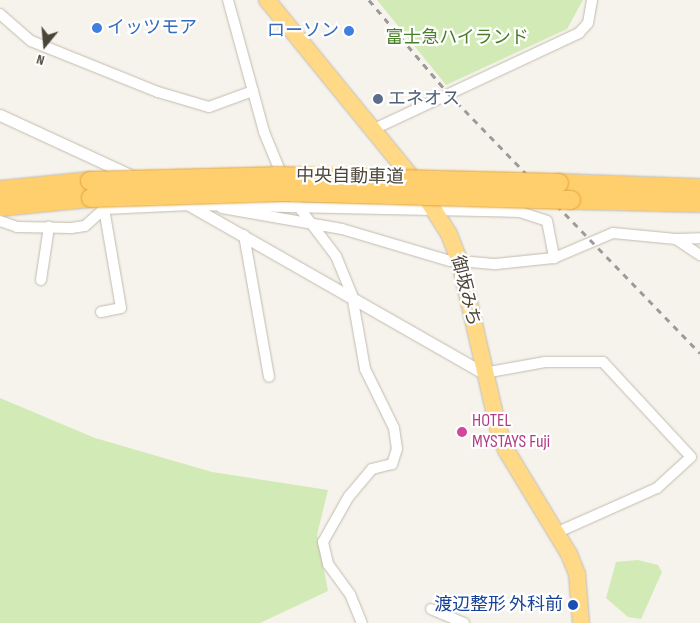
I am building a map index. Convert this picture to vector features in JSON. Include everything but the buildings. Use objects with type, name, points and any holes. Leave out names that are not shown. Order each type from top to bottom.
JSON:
[{"type":"highway","name":"御坂みち","points":[[267,0],[436,209],[460,263],[484,373],[506,450],[558,532],[577,574],[581,623]]},
{"type":"highway","name":"中央自動車道","points":[[0,207],[275,176],[700,188]]},
{"type":"highway","name":"中央自動車道","points":[[0,190],[95,196],[284,192],[700,203]]},
{"type":"highway","points":[[636,202],[700,208]]},
{"type":"street","points":[[228,0],[275,164],[298,206],[336,256],[352,295],[365,369],[394,428],[397,449],[392,464],[372,469],[349,496],[322,542],[328,564],[350,594],[362,623]]},
{"type":"street","points":[[372,130],[579,33],[588,23],[592,0]]},
{"type":"street","points":[[0,14],[31,42],[175,97],[209,107],[253,91]]},
{"type":"street","points":[[0,115],[191,205],[352,295],[484,373],[545,362],[603,362],[691,457],[657,488],[558,532]]},
{"type":"street","points":[[95,196],[191,205],[436,209],[534,214],[547,221],[554,258]]},
{"type":"street","points":[[0,221],[49,227],[85,226],[95,196]]},
{"type":"street","points":[[95,196],[121,308],[101,312]]},
{"type":"street","points":[[214,205],[237,214],[342,229],[450,261]]},
{"type":"street","points":[[41,280],[49,227]]},
{"type":"street","points":[[471,262],[496,264],[554,258],[613,232],[676,239],[700,238]]},
{"type":"street","points":[[244,235],[269,377]]},
{"type":"street","points":[[676,239],[700,255]]},
{"type":"street","points":[[431,608],[462,623]]},
{"type":"green space","name":"富士急ハイランド","points":[[377,0],[583,0],[567,29],[446,85]]},
{"type":"green space","points":[[0,398],[95,438],[212,472],[328,490],[317,535],[328,591],[260,623],[0,623]]},
{"type":"green space","points":[[638,560],[658,565],[662,572],[641,619],[628,617],[606,598],[616,562]]},
{"type":"railway","points":[[369,0],[448,93],[700,353]]},
{"type":"place","name":"イッツモア","points":[[97,28]]},
{"type":"place","name":"ローソン","points":[[349,31]]},
{"type":"place","name":"エネオス","points":[[378,99]]},
{"type":"place","name":"HOTEL MYSTAYS Fuji","points":[[462,432]]},
{"type":"place","name":"渡辺整形 外科前","points":[[573,605]]}]
